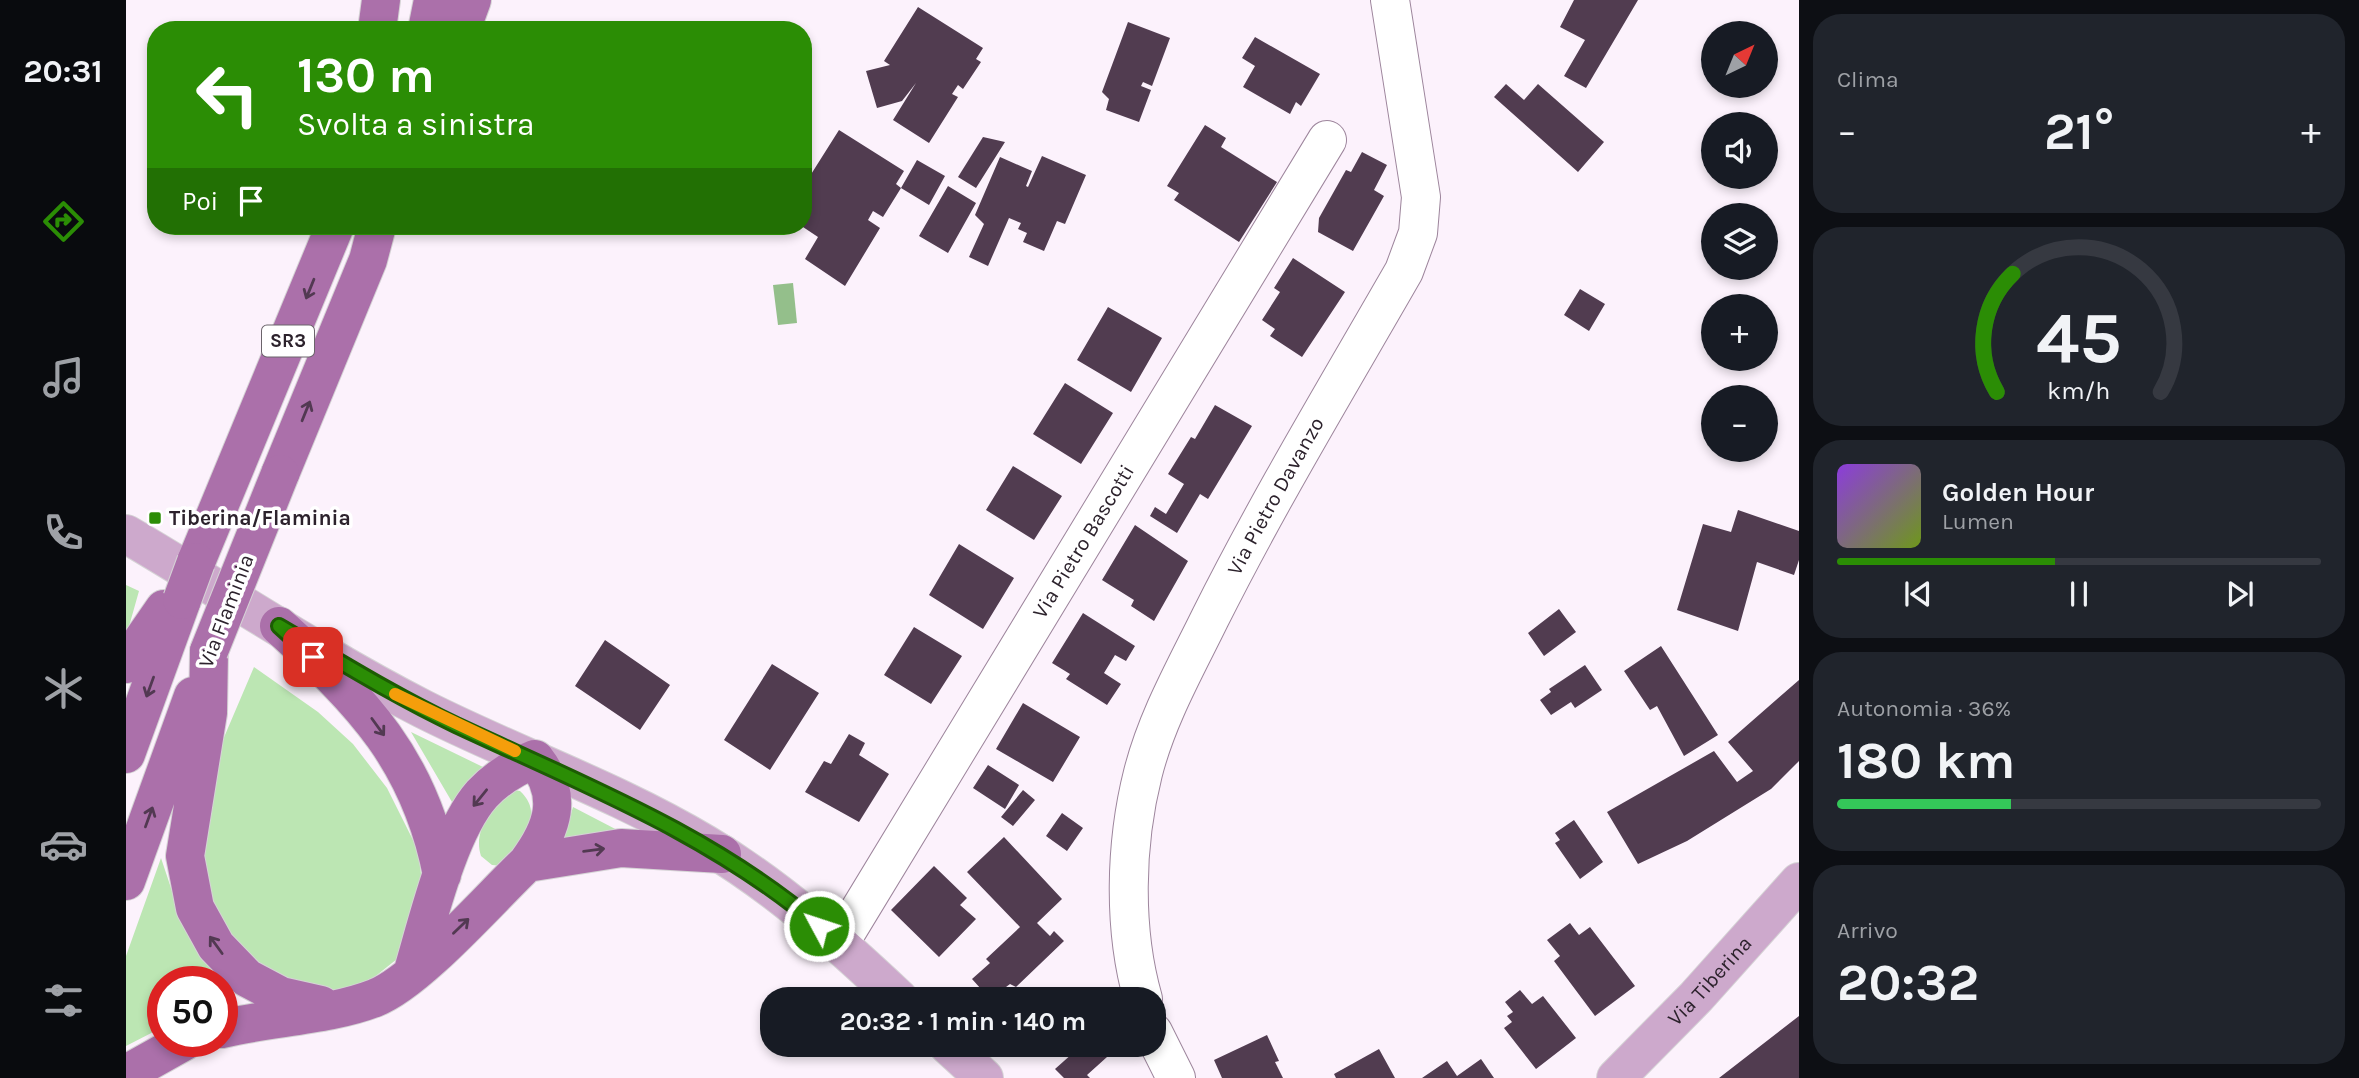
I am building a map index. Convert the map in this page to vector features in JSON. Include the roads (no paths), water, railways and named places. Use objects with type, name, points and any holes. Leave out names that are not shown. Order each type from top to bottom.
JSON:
[{"type":"highway","points":[[378,21],[381,0]]},
{"type":"highway","points":[[429,21],[433,0]]},
{"type":"highway","points":[[464,21],[472,0]]},
{"type":"highway","name":"SR3","points":[[178,598],[196,562],[331,235]]},
{"type":"highway","name":"Via Flaminia","points":[[126,881],[209,651],[376,237]]},
{"type":"highway","points":[[126,664],[178,598]]},
{"type":"highway","name":"Via Flaminia","points":[[126,754],[178,598]]},
{"type":"highway","points":[[279,626],[349,692],[387,741],[426,810],[442,876]]},
{"type":"highway","points":[[209,651],[208,713],[185,856],[195,908],[216,946],[256,985],[296,1001],[337,1007]]},
{"type":"highway","points":[[238,1026],[337,1007],[384,994],[412,974],[527,863],[545,836],[553,794],[551,782],[535,759],[506,773],[482,794],[467,819],[442,876],[412,974]]},
{"type":"highway","points":[[527,863],[621,848],[722,854]]},
{"type":"highway","points":[[126,1074],[156,1057]]},
{"type":"main road","points":[[126,534],[424,709],[677,828],[722,854],[777,891],[887,987]]},
{"type":"main road","name":"Via Tiberina","points":[[1616,1078],[1690,1004],[1799,882]]},
{"type":"main road","points":[[961,1057],[984,1078]]},
{"type":"street","name":"Via Pietro Davanzo","points":[[1141,987],[1132,926],[1131,852],[1138,798],[1156,731],[1242,555],[1404,271],[1418,233],[1419,182],[1390,0]]},
{"type":"street","name":"Via Pietro Bascotti","points":[[839,944],[1327,140]]},
{"type":"street","points":[[1165,1057],[1175,1078]]},
{"type":"place","name":"Tiberina/Flaminia","points":[[155,518]]}]
